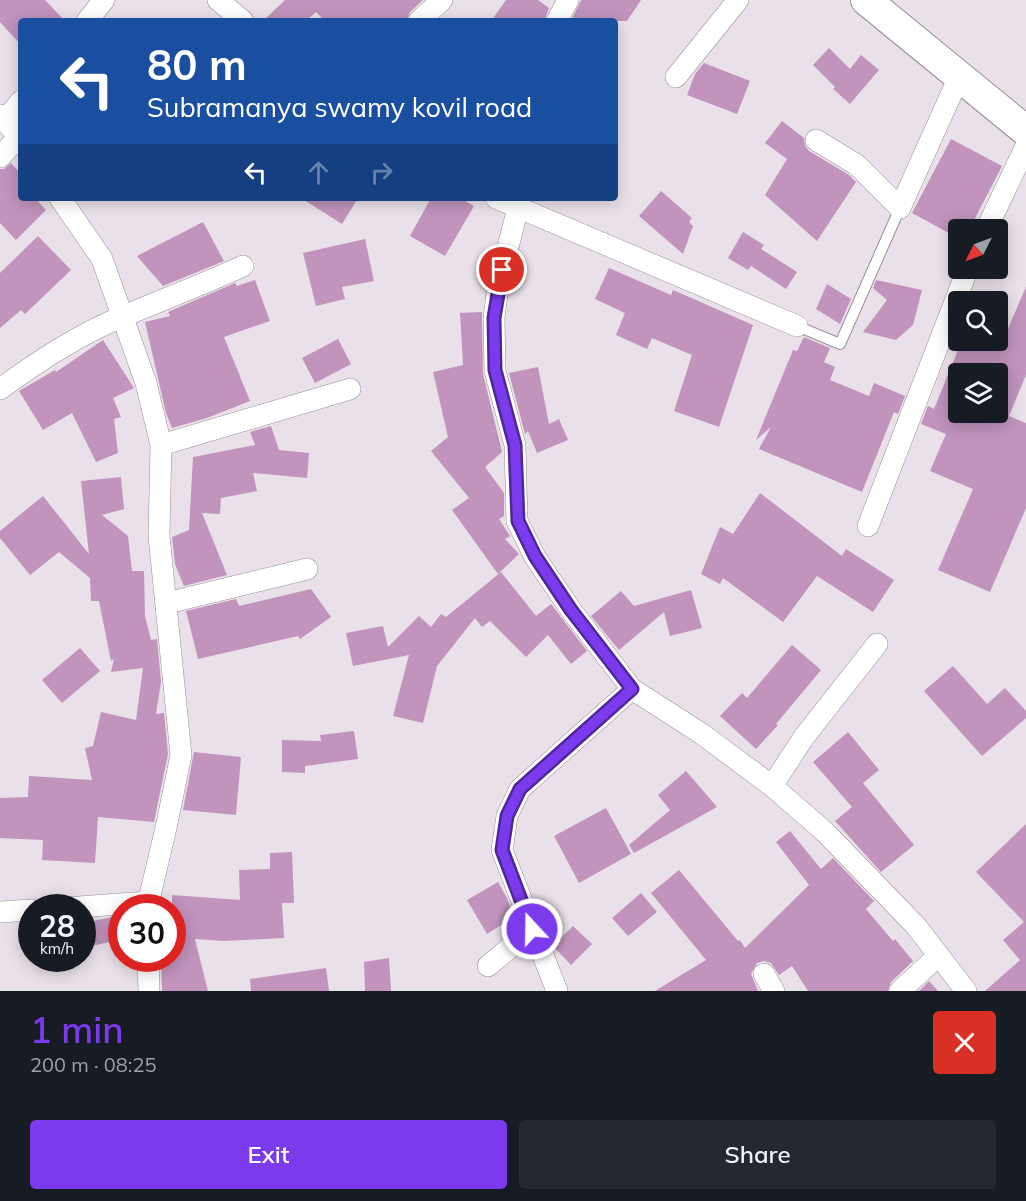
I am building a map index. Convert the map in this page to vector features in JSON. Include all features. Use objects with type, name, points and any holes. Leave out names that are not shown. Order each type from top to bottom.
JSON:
[{"type":"street","points":[[89,18],[104,0]]},
{"type":"street","points":[[218,0],[239,18]]},
{"type":"street","points":[[423,18],[442,0]]},
{"type":"street","points":[[559,18],[568,0]]},
{"type":"street","points":[[676,77],[738,0]]},
{"type":"street","points":[[865,1],[1026,131]]},
{"type":"street","points":[[816,140],[857,165],[900,208],[960,77]]},
{"type":"street","points":[[18,104],[3,118],[18,137]]},
{"type":"street","points":[[0,157],[18,141]]},
{"type":"street","points":[[991,219],[1026,146]]},
{"type":"street","points":[[62,201],[102,259],[146,382],[161,445],[159,536],[181,755],[150,894]]},
{"type":"street","points":[[503,201],[797,326]]},
{"type":"street","points":[[519,208],[500,278],[494,318],[495,370],[515,445],[518,521],[535,556],[571,610],[632,689],[702,734],[772,786],[825,832],[916,926],[966,991]]},
{"type":"street","points":[[0,389],[46,356],[122,316],[243,266]]},
{"type":"street","points":[[868,526],[964,279]]},
{"type":"street","points":[[161,445],[350,389]]},
{"type":"street","points":[[167,603],[307,569]]},
{"type":"street","points":[[772,786],[804,736],[877,644]]},
{"type":"street","points":[[557,991],[502,850],[507,816],[520,789],[632,689]]},
{"type":"street","points":[[0,912],[18,911]]},
{"type":"street","points":[[488,966],[532,929]]},
{"type":"street","points":[[900,991],[939,955]]},
{"type":"street","points":[[148,972],[148,991]]},
{"type":"lane","points":[[797,326],[840,344],[900,208]]},
{"type":"building","points":[[0,0],[45,0],[62,18],[18,18],[18,42],[0,22]]},
{"type":"building","points":[[285,0],[423,0],[410,12],[408,18],[322,18],[316,12],[309,18],[266,18]]},
{"type":"building","points":[[506,0],[538,0],[549,8],[545,18],[493,18]]},
{"type":"building","points":[[581,0],[641,0],[627,21],[618,21],[618,18],[572,18]]},
{"type":"building","points":[[829,48],[850,69],[861,55],[879,70],[850,104],[833,89],[835,87],[813,65]]},
{"type":"building","points":[[704,63],[750,81],[737,114],[687,95],[695,74]]},
{"type":"building","points":[[782,121],[804,138],[805,146],[809,151],[849,175],[856,182],[817,241],[765,195],[787,159],[765,143]]},
{"type":"building","points":[[951,139],[1002,166],[975,219],[948,219],[948,233],[912,213]]},
{"type":"building","points":[[11,163],[18,171],[18,201],[38,201],[46,210],[16,240],[0,223],[0,169],[4,169]]},
{"type":"building","points":[[661,191],[692,218],[689,222],[693,226],[683,254],[639,216]]},
{"type":"building","points":[[306,201],[356,201],[342,224]]},
{"type":"building","points":[[429,201],[465,201],[474,206],[445,256],[410,236]]},
{"type":"building","points":[[203,222],[224,261],[163,286],[137,256]]},
{"type":"building","points":[[743,232],[764,245],[761,249],[797,272],[786,289],[751,266],[748,270],[728,258]]},
{"type":"building","points":[[38,236],[71,270],[25,314],[21,310],[0,328],[0,273]]},
{"type":"building","points":[[365,239],[374,281],[342,287],[345,299],[316,306],[303,253]]},
{"type":"building","points":[[609,268],[671,295],[673,290],[753,325],[719,427],[674,411],[692,355],[652,338],[647,349],[616,335],[625,313],[595,299]]},
{"type":"building","points":[[255,280],[270,321],[224,337],[250,401],[207,418],[172,428],[166,413],[145,322],[170,316],[168,312],[235,283],[237,286]]},
{"type":"building","points":[[876,280],[922,290],[913,325],[896,340],[863,332],[887,300],[873,288]]},
{"type":"building","points":[[827,284],[851,299],[840,324],[816,309]]},
{"type":"building","points":[[1026,287],[1026,375],[1009,416],[1026,423],[1026,508],[990,592],[938,570],[973,489],[930,471],[946,434],[921,424],[928,406],[934,409],[948,374],[948,423],[1008,423],[1008,363],[953,363],[958,351],[1008,351],[1008,328]]},
{"type":"building","points":[[482,312],[483,374],[502,452],[485,467],[504,493],[504,516],[499,519],[510,536],[505,539],[519,554],[498,574],[452,510],[469,498],[431,451],[448,437],[433,372],[463,365],[460,313]]},
{"type":"building","points":[[804,337],[830,348],[824,362],[835,367],[830,380],[869,396],[874,383],[905,396],[898,414],[894,412],[862,492],[759,449],[771,427],[756,440],[793,350],[797,351]]},
{"type":"building","points":[[338,339],[351,364],[315,383],[302,358]]},
{"type":"building","points":[[103,340],[134,388],[113,398],[121,417],[114,419],[118,453],[96,462],[72,413],[43,430],[19,391],[55,370],[56,372]]},
{"type":"building","points":[[538,367],[549,424],[559,419],[568,440],[537,453],[528,431],[525,434],[509,373]]},
{"type":"building","points":[[271,426],[279,450],[309,453],[307,478],[253,473],[257,491],[221,498],[220,514],[202,513],[227,575],[184,586],[175,564],[172,537],[189,530],[193,457],[255,445],[250,432]]},
{"type":"building","points":[[121,477],[124,509],[102,515],[128,536],[132,571],[144,571],[145,616],[151,640],[157,639],[161,682],[156,714],[164,713],[168,754],[154,822],[98,817],[95,863],[42,860],[43,840],[0,838],[0,798],[28,797],[29,776],[92,780],[85,748],[93,746],[101,712],[136,720],[143,668],[111,672],[114,659],[111,661],[99,601],[91,601],[90,578],[59,552],[30,575],[0,538],[0,531],[43,496],[89,554],[81,481]]},
{"type":"building","points":[[760,493],[842,556],[846,549],[894,580],[873,612],[817,576],[783,622],[723,578],[720,584],[701,574],[720,527],[733,534]]},
{"type":"building","points":[[501,572],[536,616],[551,604],[587,651],[571,664],[548,635],[526,657],[490,621],[482,627],[475,618],[437,666],[423,723],[393,716],[409,655],[353,666],[346,633],[383,626],[388,647],[419,616],[431,627],[441,614],[446,617]]},
{"type":"building","points":[[311,589],[331,617],[300,639],[298,636],[198,659],[186,611],[236,599],[239,606]]},
{"type":"building","points":[[691,590],[702,628],[670,636],[664,612],[619,650],[591,616],[621,591],[634,606]]},
{"type":"building","points":[[792,645],[821,670],[756,749],[720,716],[742,693],[747,698]]},
{"type":"building","points":[[80,648],[100,671],[62,703],[42,680]]},
{"type":"building","points":[[953,666],[987,704],[1005,688],[1026,711],[1026,718],[982,756],[924,691]]},
{"type":"building","points":[[354,731],[358,759],[305,766],[305,773],[282,772],[282,740],[321,741],[320,735]]},
{"type":"building","points":[[848,732],[879,770],[863,783],[914,845],[881,872],[835,821],[852,807],[813,762]]},
{"type":"building","points":[[194,752],[241,757],[236,815],[183,810]]},
{"type":"building","points":[[686,771],[717,807],[634,853],[629,845],[670,810],[658,795]]},
{"type":"building","points":[[606,808],[631,854],[579,883],[554,836]]},
{"type":"building","points":[[1026,824],[1026,991],[985,991],[1020,960],[1003,940],[1024,922],[976,872]]},
{"type":"building","points":[[790,831],[821,869],[833,858],[874,901],[866,909],[913,961],[891,982],[888,991],[808,991],[792,966],[779,975],[771,963],[764,961],[757,963],[751,974],[758,991],[655,991],[706,960],[651,893],[679,870],[745,948],[809,885],[776,842]]},
{"type":"building","points":[[292,852],[294,903],[282,903],[284,938],[223,941],[195,939],[208,991],[162,991],[161,972],[186,972],[186,896],[240,900],[239,870],[270,869],[270,853]]},
{"type":"building","points":[[498,882],[514,917],[487,934],[467,900]]},
{"type":"building","points":[[641,893],[657,912],[628,936],[612,918]]},
{"type":"building","points":[[108,918],[108,942],[96,945],[96,920]]},
{"type":"building","points":[[573,926],[592,944],[571,965],[553,946]]},
{"type":"building","points":[[389,958],[391,991],[365,991],[364,962]]},
{"type":"building","points":[[326,968],[329,991],[251,991],[250,979]]},
{"type":"building","points":[[929,981],[938,991],[919,991]]},
{"type":"route","points":[[502,270],[494,318],[495,370],[515,445],[518,521],[535,556],[571,610],[632,689],[520,789],[507,816],[502,850],[532,929]]}]
